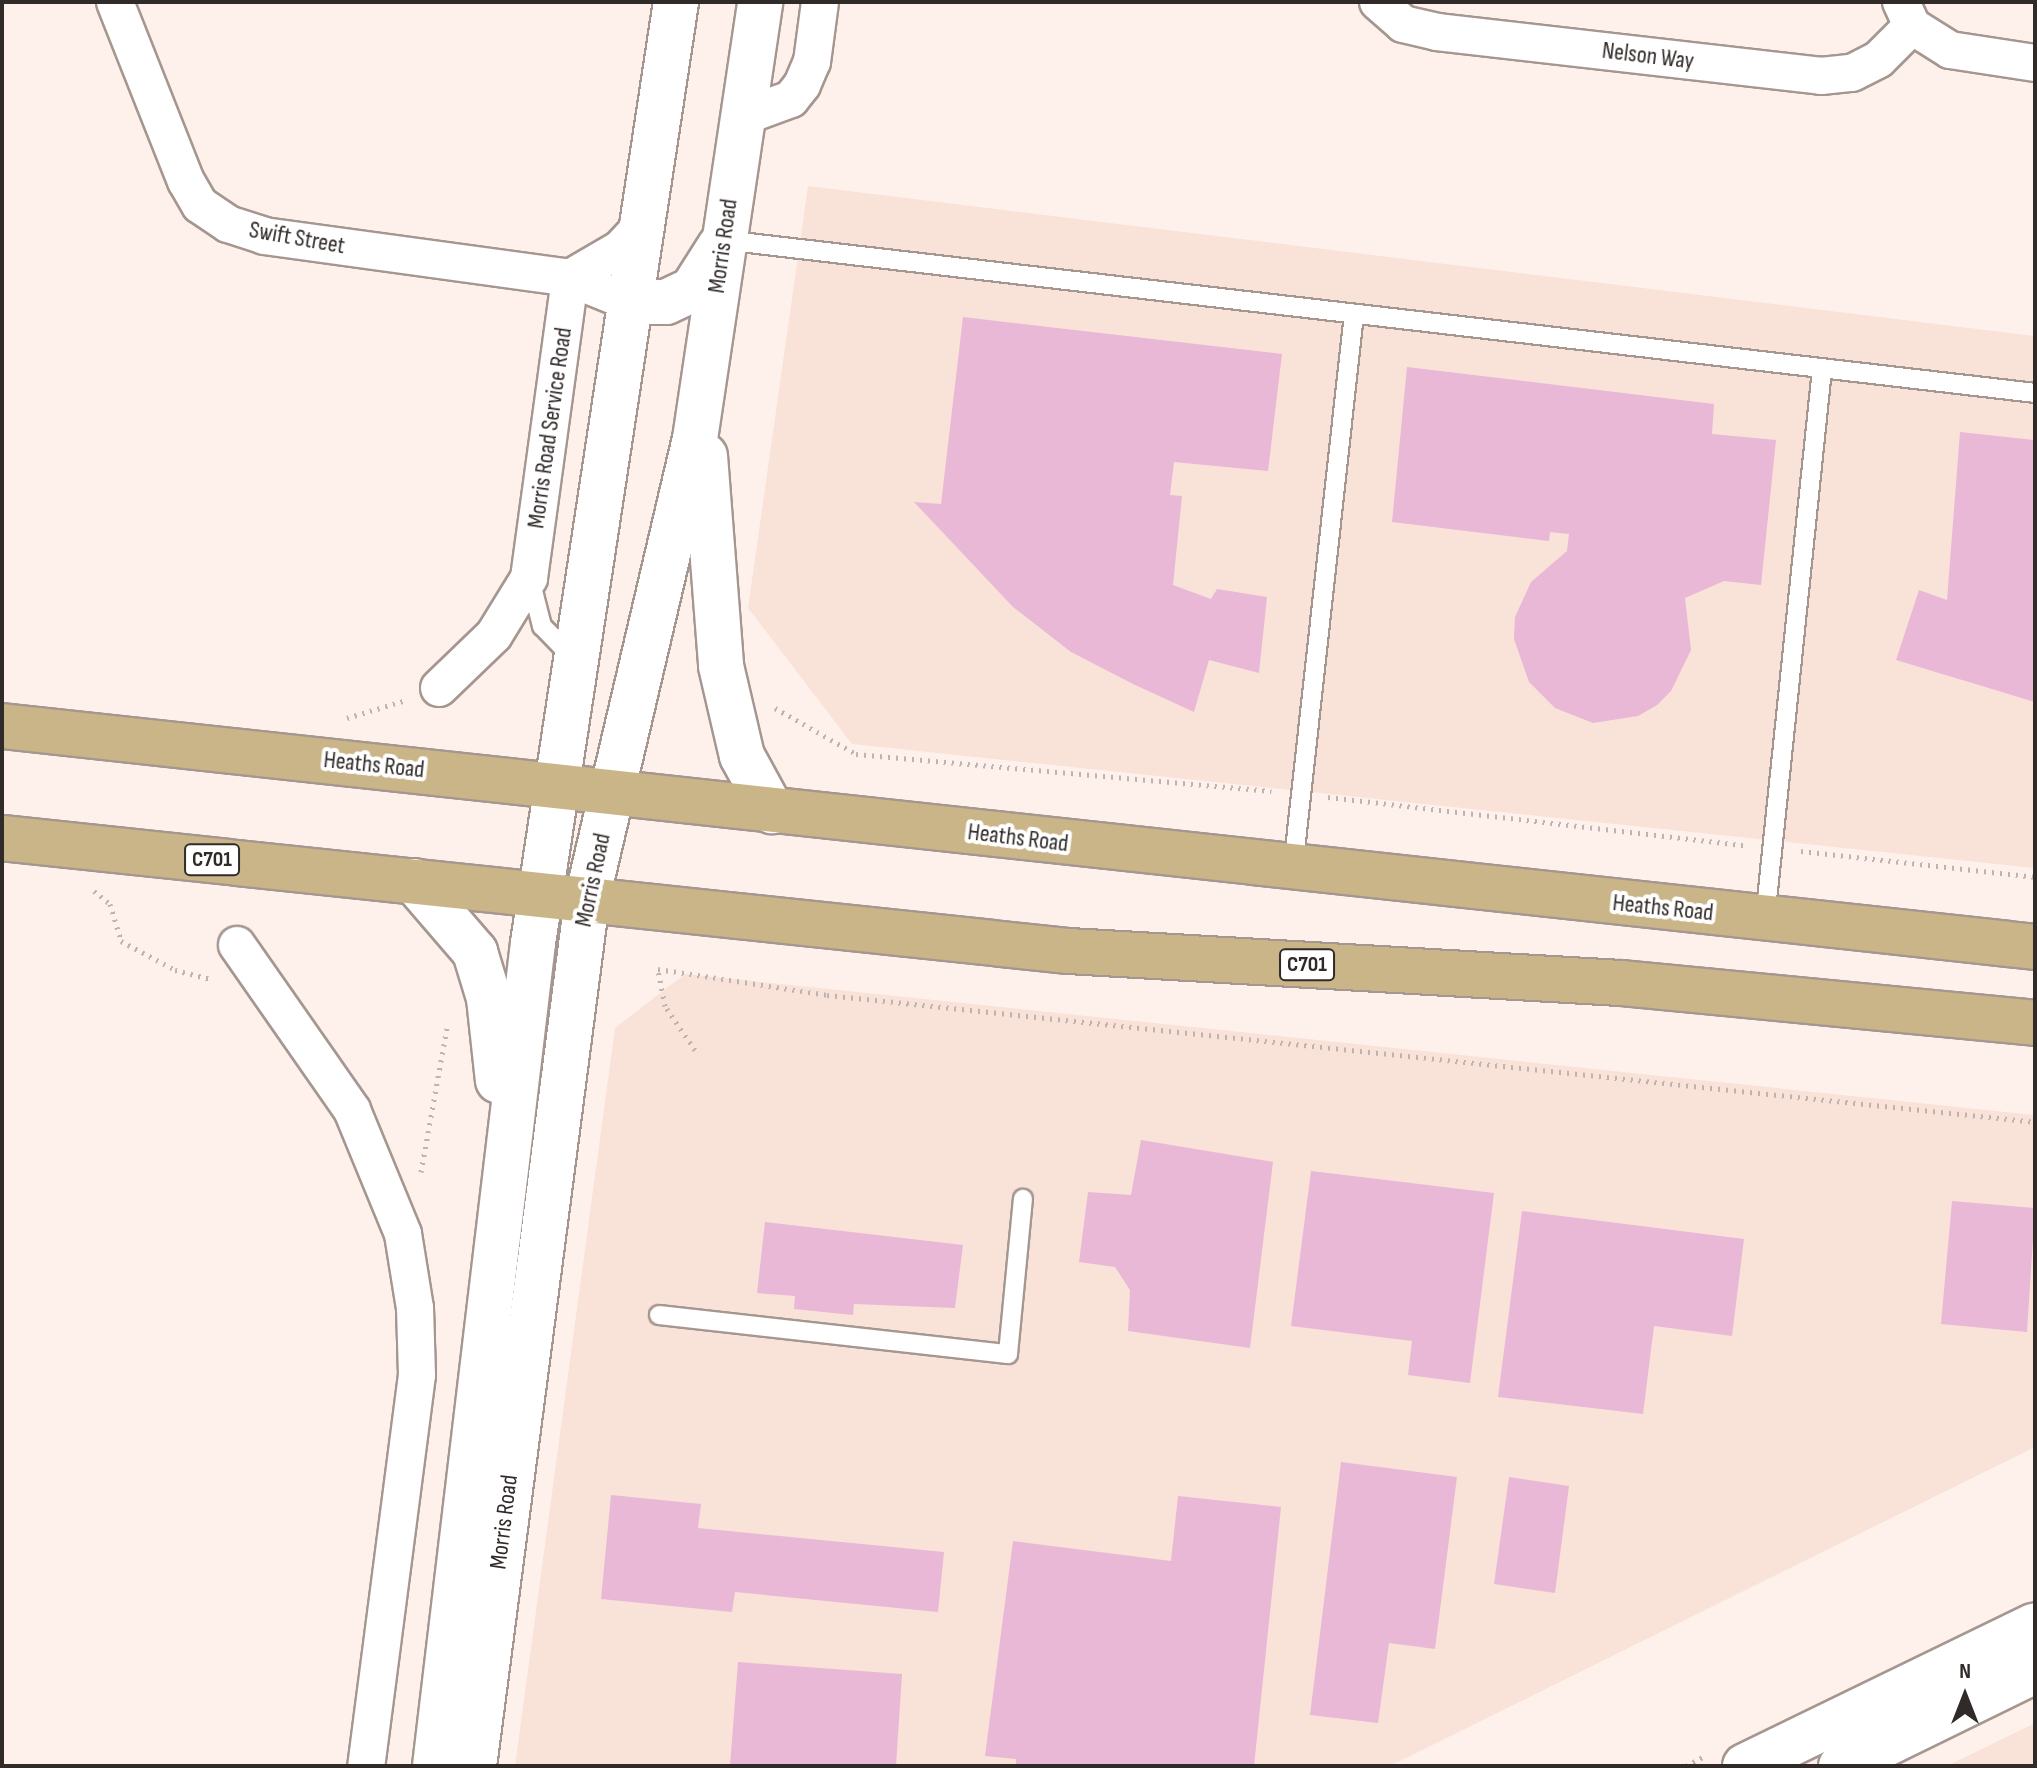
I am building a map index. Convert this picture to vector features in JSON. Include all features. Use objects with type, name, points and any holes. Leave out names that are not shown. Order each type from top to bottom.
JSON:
[{"type":"main road","name":"Heaths Road","points":[[2,726],[561,785],[1293,870],[2035,947]]},
{"type":"main road","name":"C701","points":[[2,838],[1069,951],[1592,981],[2035,1023]]},
{"type":"street","name":"Swift Street","points":[[115,2],[186,181],[200,205],[228,224],[264,236],[570,278],[629,302]]},
{"type":"street","name":"Morris Road","points":[[435,1766],[506,1155],[540,894],[561,785],[643,202],[676,2]]},
{"type":"street","name":"Morris Road","points":[[474,1766],[587,899],[702,393],[760,2]]},
{"type":"street","points":[[742,117],[791,99],[802,85],[812,62],[820,2]]},
{"type":"street","name":"Nelson Way","points":[[1378,2],[1403,24],[1437,32],[1821,76],[1852,73],[1879,59],[1906,14]]},
{"type":"street","points":[[1906,14],[1950,50],[2035,63]]},
{"type":"street","points":[[570,278],[620,249],[637,231],[643,202]]},
{"type":"street","points":[[629,302],[666,302],[692,290],[723,240]]},
{"type":"street","name":"Morris Road Service Road","points":[[439,688],[494,635],[529,578],[570,278]]},
{"type":"street","points":[[702,393],[721,666],[742,756],[772,811]]},
{"type":"street","points":[[414,881],[475,952],[489,998],[506,1155]]},
{"type":"street","points":[[237,945],[352,1110],[403,1234],[417,1375],[366,1766]]},
{"type":"street","points":[[1842,1755],[1909,1685],[2035,1625]]},
{"type":"street","points":[[1745,1766],[1842,1755],[1928,1724],[2035,1671]]},
{"type":"street","points":[[1909,1685],[1928,1724]]},
{"type":"lane","points":[[723,240],[2035,393]]},
{"type":"lane","points":[[1293,870],[1354,314]]},
{"type":"lane","points":[[1765,919],[1822,369]]},
{"type":"lane","name":"Morris Road Service Road","points":[[529,578],[542,626],[579,662]]},
{"type":"lane","points":[[659,1315],[1008,1354],[1023,1199]]},
{"type":"path","points":[[775,708],[856,754],[1301,794],[2035,877]]},
{"type":"path","points":[[121,941],[175,970],[267,992]]},
{"type":"path","points":[[695,1050],[665,1006],[658,969],[827,995],[2035,1122]]},
{"type":"path","points":[[403,1234],[416,1199],[450,1011]]},
{"type":"shaded area","points":[[808,186],[2035,336],[2035,868],[852,744],[748,608]]},
{"type":"shaded area","points":[[685,974],[2035,1115],[2035,1447],[1390,1766],[515,1766],[615,1028]]},
{"type":"shaded area","points":[[2035,1723],[2035,1766],[1947,1766]]},
{"type":"building","points":[[963,317],[1282,354],[1268,471],[1174,462],[1170,495],[1182,496],[1173,585],[1211,599],[1217,589],[1267,597],[1259,673],[1209,660],[1194,712],[1133,684],[1071,652],[1013,607],[914,502],[941,504]]},
{"type":"building","points":[[1407,367],[1714,404],[1712,434],[1776,440],[1761,585],[1724,581],[1685,598],[1691,650],[1671,691],[1657,705],[1638,716],[1593,723],[1555,708],[1529,682],[1514,639],[1515,617],[1531,582],[1567,551],[1569,534],[1550,532],[1549,541],[1392,522]]},
{"type":"building","points":[[1960,432],[2035,440],[2035,702],[1896,660],[1919,590],[1947,600]]},
{"type":"building","points":[[1141,1140],[1273,1162],[1250,1348],[1128,1331],[1130,1290],[1115,1267],[1079,1262],[1088,1192],[1131,1195]]},
{"type":"building","points":[[1311,1171],[1494,1193],[1470,1383],[1408,1375],[1412,1341],[1291,1326]]},
{"type":"building","points":[[1952,1201],[2035,1208],[2027,1332],[1941,1324]]},
{"type":"building","points":[[1522,1211],[1744,1239],[1732,1336],[1654,1326],[1643,1414],[1498,1397]]},
{"type":"building","points":[[765,1222],[963,1245],[955,1308],[854,1304],[853,1315],[794,1309],[795,1296],[757,1293]]},
{"type":"building","points":[[1341,1462],[1457,1477],[1435,1649],[1389,1643],[1378,1723],[1310,1715]]},
{"type":"building","points":[[1509,1477],[1569,1486],[1555,1593],[1494,1584]]},
{"type":"building","points":[[611,1495],[701,1504],[698,1528],[944,1552],[938,1612],[735,1592],[732,1612],[601,1599]]},
{"type":"building","points":[[1178,1496],[1281,1507],[1254,1766],[1016,1766],[1016,1759],[985,1756],[1013,1541],[1171,1561]]},
{"type":"building","points":[[738,1662],[902,1674],[896,1766],[730,1766]]}]
